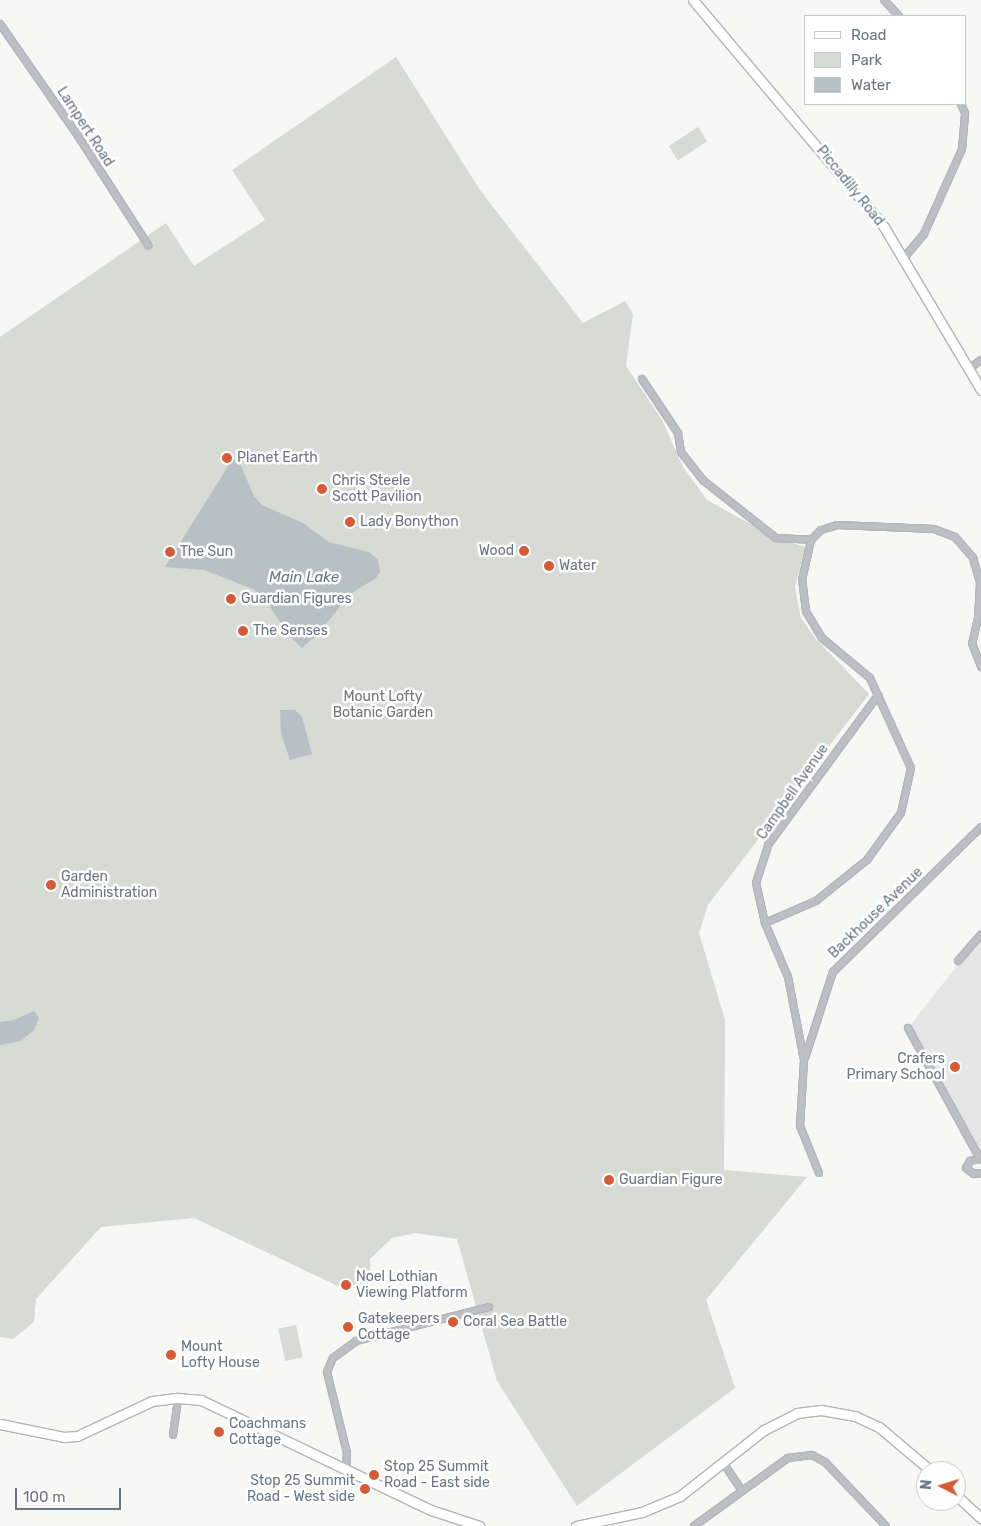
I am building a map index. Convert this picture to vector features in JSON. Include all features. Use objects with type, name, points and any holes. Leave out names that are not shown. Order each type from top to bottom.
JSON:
[{"type":"main road","name":"Piccadilly Road","points":[[693,0],[832,161],[884,227],[981,390]]},
{"type":"main road","points":[[0,1424],[64,1437],[76,1436],[152,1402],[178,1398],[201,1400],[220,1406],[346,1472],[431,1510],[479,1526]]},
{"type":"main road","points":[[576,1526],[642,1512],[680,1496],[780,1420],[821,1410],[855,1416],[879,1427],[919,1461]]},
{"type":"main road","points":[[966,1504],[981,1518]]},
{"type":"street","points":[[884,0],[898,15]]},
{"type":"street","name":"Lampert Road","points":[[0,24],[78,136],[148,245]]},
{"type":"street","points":[[903,259],[924,234],[962,149],[966,113],[961,105]]},
{"type":"street","points":[[968,369],[981,360]]},
{"type":"street","points":[[642,379],[678,433],[681,452],[704,481],[776,538],[811,540]]},
{"type":"street","points":[[765,923],[816,901],[868,860],[901,814],[911,768],[870,678],[822,638],[806,611],[802,580],[811,540],[822,530],[837,525],[934,530],[955,537],[972,558],[980,583],[978,618],[972,643],[981,667]]},
{"type":"street","name":"Campbell Avenue","points":[[819,1173],[800,1126],[804,1060],[788,977],[765,923],[756,883],[768,845],[878,695]]},
{"type":"street","name":"Backhouse Avenue","points":[[804,1060],[833,972],[981,827]]},
{"type":"street","points":[[958,961],[981,935]]},
{"type":"street","points":[[908,1028],[980,1159],[970,1161],[966,1168],[974,1174],[981,1173]]},
{"type":"street","points":[[346,1472],[347,1453],[327,1372],[333,1358],[356,1341],[489,1307]]},
{"type":"street","points":[[173,1435],[178,1398]]},
{"type":"street","points":[[694,1526],[741,1489],[788,1458],[812,1455],[825,1462],[886,1526]]},
{"type":"street","points":[[724,1464],[741,1489]]},
{"type":"shaded area","name":"Crafers Primary School","points":[[981,935],[981,1159],[908,1028]]},
{"type":"green space","name":"Mount Lofty Botanic Garden","points":[[396,57],[480,190],[583,323],[625,301],[633,314],[626,366],[662,420],[683,467],[707,500],[776,538],[805,547],[795,587],[801,618],[816,639],[869,694],[708,905],[699,933],[725,1020],[724,1170],[807,1177],[706,1300],[735,1388],[577,1506],[497,1381],[457,1239],[415,1233],[392,1238],[370,1259],[371,1283],[338,1286],[194,1218],[101,1227],[36,1299],[34,1322],[13,1339],[0,1337],[0,337],[166,223],[194,266],[265,220],[232,170]]},
{"type":"green space","points":[[698,127],[707,141],[678,160],[669,146]]},
{"type":"green space","points":[[296,1325],[303,1357],[285,1361],[278,1329]]},
{"type":"water","name":"Main Lake","points":[[238,459],[254,496],[262,505],[303,523],[329,542],[369,552],[378,560],[380,572],[376,578],[350,594],[319,633],[302,648],[287,633],[265,599],[253,589],[204,570],[165,567],[230,463]]},
{"type":"water","points":[[280,710],[295,710],[302,717],[312,754],[290,760],[281,734]]},
{"type":"water","points":[[34,1011],[39,1018],[34,1030],[21,1041],[0,1045],[0,1022],[14,1020]]},
{"type":"place","name":"Planet Earth","points":[[227,458]]},
{"type":"place","name":"Chris Steele Scott Pavilion","points":[[322,489]]},
{"type":"place","name":"Lady Bonython","points":[[350,522]]},
{"type":"place","name":"Wood","points":[[524,551]]},
{"type":"place","name":"The Sun","points":[[170,552]]},
{"type":"place","name":"Water","points":[[549,566]]},
{"type":"place","name":"Guardian Figures","points":[[231,599]]},
{"type":"place","name":"The Senses","points":[[243,631]]},
{"type":"place","name":"Garden Administration","points":[[51,885]]},
{"type":"place","name":"Crafers Primary School","points":[[955,1067]]},
{"type":"place","name":"Guardian Figure","points":[[609,1180]]},
{"type":"place","name":"Noel Lothian Viewing Platform","points":[[346,1285]]},
{"type":"place","name":"Coral Sea Battle","points":[[453,1322]]},
{"type":"place","name":"Gatekeepers Cottage","points":[[348,1327]]},
{"type":"place","name":"Mount Lofty House","points":[[171,1355]]},
{"type":"place","name":"Coachmans Cottage","points":[[219,1432]]},
{"type":"place","name":"Stop 25 Summit Road - East side","points":[[374,1475]]},
{"type":"place","name":"Stop 25 Summit Road - West side","points":[[365,1489]]}]
